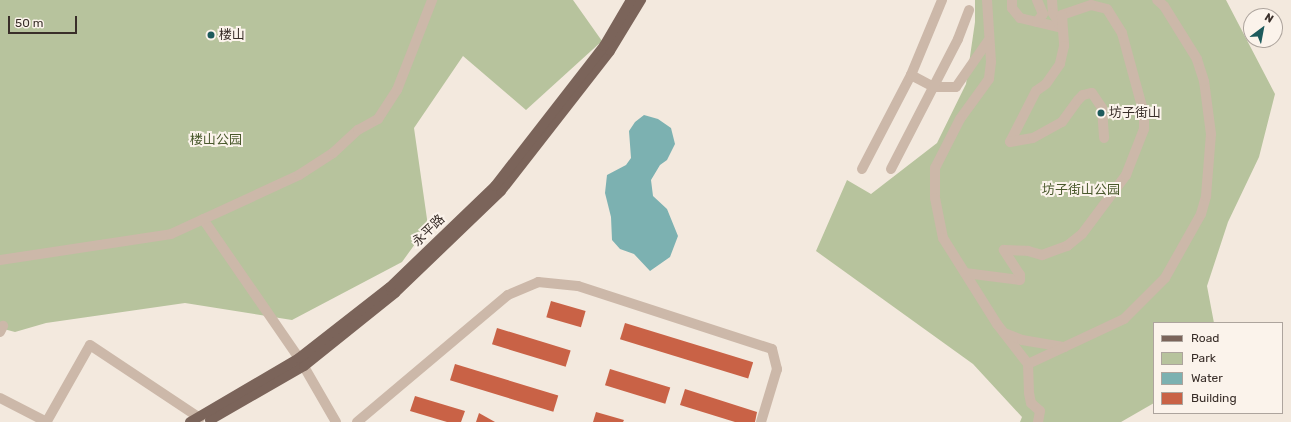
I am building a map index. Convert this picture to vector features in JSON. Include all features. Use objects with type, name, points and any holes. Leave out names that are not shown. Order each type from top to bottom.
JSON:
[{"type":"main road","name":"永平路","points":[[302,362],[390,287],[495,186],[604,46],[631,0]]},
{"type":"main road","name":"永平路","points":[[190,422],[203,420],[302,362],[395,293],[500,192],[610,51],[641,0]]},
{"type":"street","points":[[0,260],[171,234],[299,175],[333,153],[358,130],[378,120],[397,90],[432,0]]},
{"type":"street","points":[[862,169],[911,75],[942,0]]},
{"type":"street","points":[[987,0],[988,41],[991,62],[989,79],[960,119],[935,168],[935,198],[943,238],[1004,333],[1028,364],[1029,393],[1031,403],[1040,411],[1038,422]]},
{"type":"street","points":[[1012,0],[1015,15],[1062,28]]},
{"type":"street","points":[[1037,0],[1042,14],[1037,22]]},
{"type":"street","points":[[1037,0],[1046,4],[1052,0],[1054,13],[1062,28]]},
{"type":"street","points":[[1028,364],[1068,347],[1124,318],[1165,278],[1201,214],[1206,196],[1211,134],[1204,80],[1197,59],[1164,6],[1157,0]]},
{"type":"street","points":[[965,273],[1020,280],[1020,275],[1004,250],[1028,251],[1042,255],[1067,246],[1082,234],[1126,176],[1144,129],[1144,114],[1122,33],[1106,9],[1092,5],[1062,15],[1064,46],[1060,64],[1046,84],[1036,91],[1010,142],[1033,138],[1062,122],[1083,95],[1092,93],[1102,108],[1104,138]]},
{"type":"street","points":[[891,169],[958,39],[969,10]]},
{"type":"street","points":[[911,75],[934,87],[956,88],[988,41]]},
{"type":"street","points":[[203,219],[302,362],[336,422]]},
{"type":"street","points":[[357,422],[508,295],[538,282],[578,286],[772,349],[777,369],[761,422]]},
{"type":"street","points":[[1004,333],[1022,340],[1068,347]]},
{"type":"street","points":[[0,398],[47,422],[90,345],[203,420]]},
{"type":"green space","name":"楼山公园","points":[[0,0],[573,0],[602,41],[526,110],[463,56],[414,128],[428,226],[402,262],[292,320],[185,303],[46,323],[15,332],[0,328]]},
{"type":"green space","name":"坊子街山公园","points":[[975,0],[1226,0],[1243,33],[1243,48],[1251,48],[1275,94],[1259,157],[1228,222],[1207,286],[1214,322],[1153,322],[1153,404],[1121,422],[1020,422],[1022,417],[973,364],[816,251],[847,180],[871,194],[937,143],[966,84],[975,22]]},
{"type":"water","points":[[644,115],[658,119],[671,128],[675,144],[667,160],[660,165],[651,180],[653,196],[667,209],[678,236],[670,257],[650,271],[634,254],[620,249],[612,240],[611,217],[605,193],[607,175],[626,165],[631,158],[629,131],[635,122]]},
{"type":"building","points":[[551,301],[586,311],[581,327],[546,317]]},
{"type":"building","points":[[625,323],[753,362],[748,378],[620,339]]},
{"type":"building","points":[[497,328],[571,351],[566,367],[492,344]]},
{"type":"building","points":[[455,364],[558,396],[553,412],[450,380]]},
{"type":"building","points":[[610,369],[670,387],[665,404],[605,385]]},
{"type":"building","points":[[685,389],[757,412],[755,422],[735,422],[680,405]]},
{"type":"building","points":[[415,396],[465,411],[461,422],[447,422],[410,411]]},
{"type":"building","points":[[596,412],[624,420],[623,422],[593,422]]},
{"type":"building","points":[[479,413],[495,422],[476,422]]},
{"type":"place","name":"楼山","points":[[211,35]]},
{"type":"place","name":"坊子街山","points":[[1101,113]]}]
